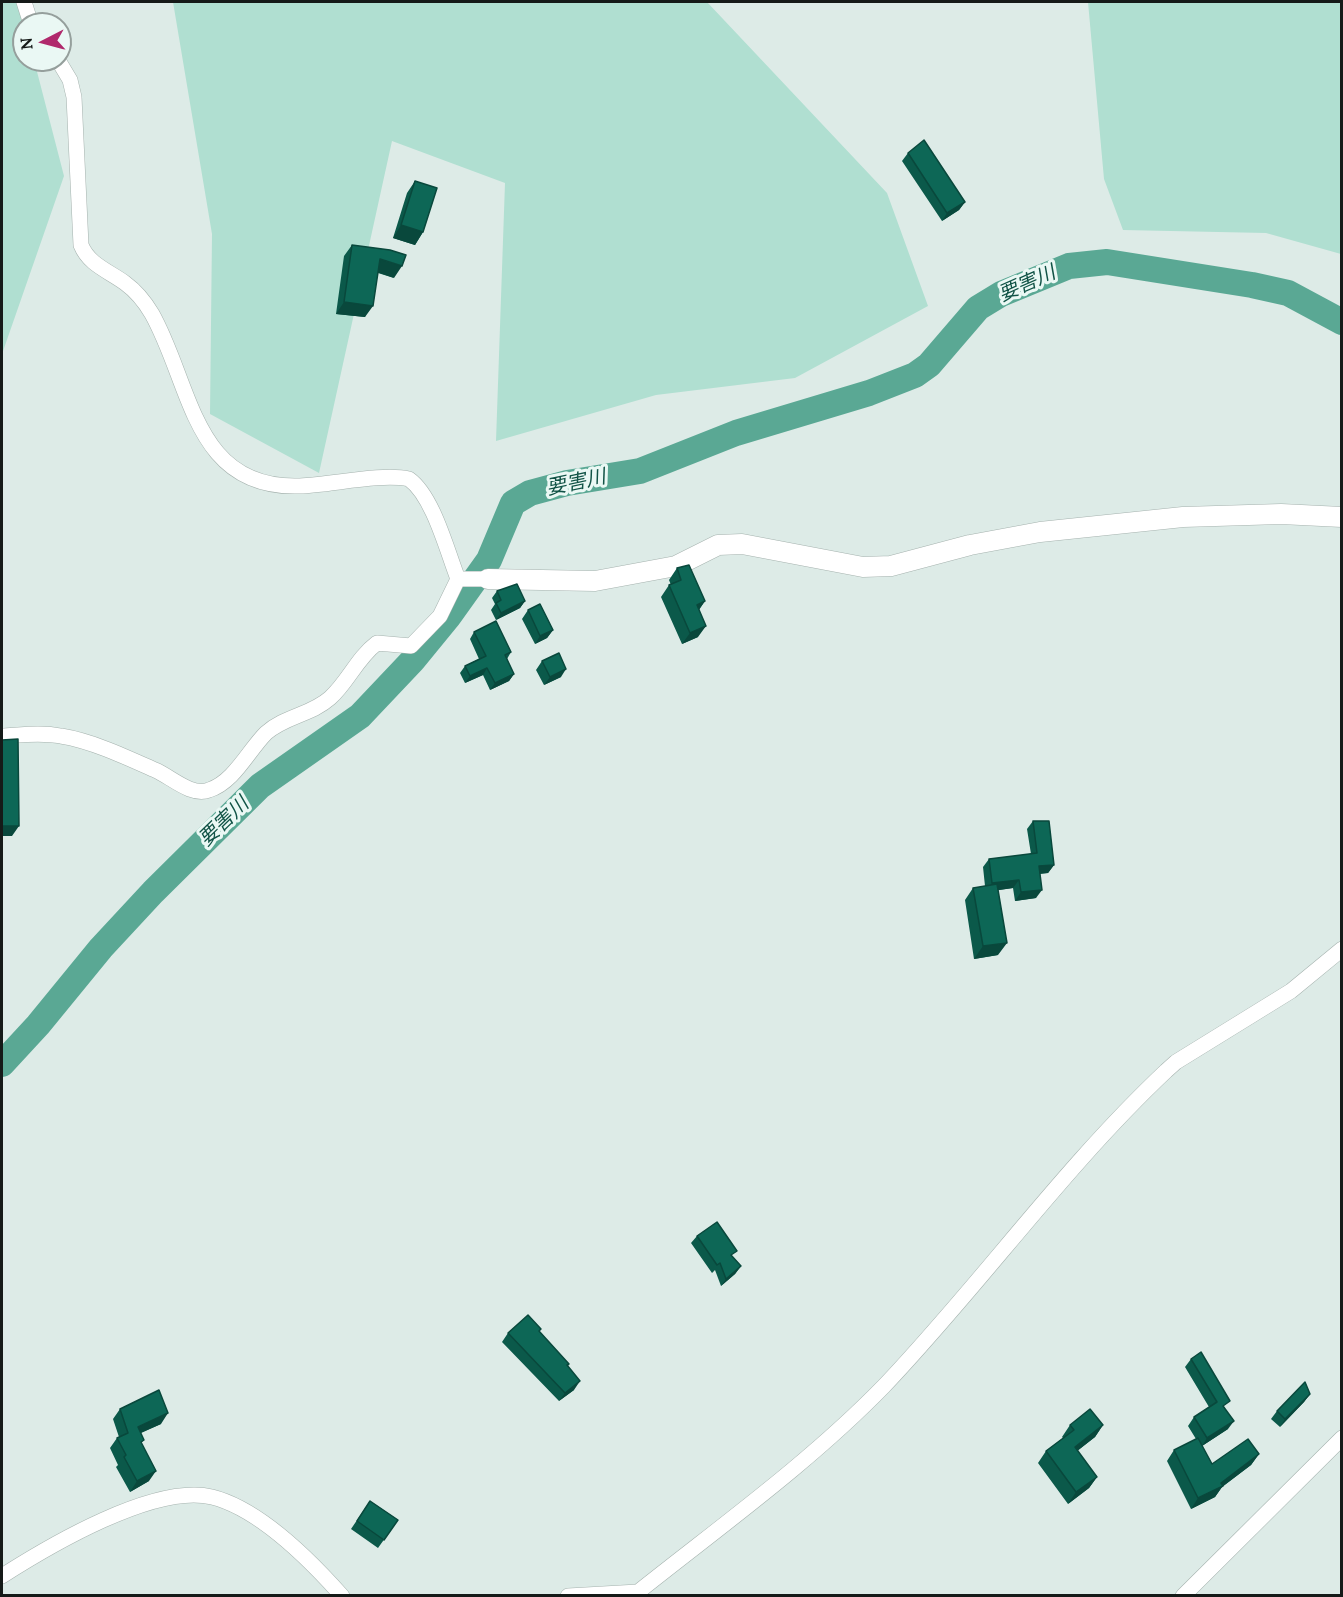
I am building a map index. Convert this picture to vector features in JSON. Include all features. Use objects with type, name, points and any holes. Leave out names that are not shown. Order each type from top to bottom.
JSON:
[{"type":"street","points":[[65,72],[70,80],[74,97],[81,245],[84,253],[100,268],[124,282],[146,304],[196,417],[219,458],[243,476],[280,486],[409,479],[416,483],[429,504],[462,579]]},
{"type":"street","points":[[462,579],[596,581],[676,566],[718,545],[742,544],[863,567],[891,566],[970,545],[1040,532],[1183,517],[1281,514],[1341,518]]},
{"type":"street","points":[[2,736],[45,734],[72,738],[153,769],[186,788],[203,792],[209,790],[232,773],[275,727],[320,706],[332,697],[361,657],[377,643],[411,646],[440,616],[462,579]]},
{"type":"street","points":[[568,1596],[635,1594],[778,1482],[884,1386],[1099,1138],[1166,1071],[1176,1062],[1291,991],[1341,949]]},
{"type":"street","points":[[1183,1596],[1341,1438]]},
{"type":"street","points":[[2,1576],[42,1551],[99,1522],[163,1500],[200,1495],[227,1502],[247,1512],[302,1555],[342,1596]]},
{"type":"green space","points":[[2,2],[18,2],[21,12],[12,12],[12,72],[37,72],[64,176],[2,354]]},
{"type":"green space","points":[[173,2],[707,2],[887,193],[928,306],[795,378],[656,395],[496,441],[505,183],[392,141],[319,473],[210,414],[212,234]]},
{"type":"green space","points":[[1088,2],[1341,2],[1341,254],[1266,233],[1123,230],[1104,179]]},
{"type":"building","points":[[924,140],[965,202],[947,213],[908,153]]},
{"type":"building","points":[[415,181],[437,188],[423,232],[401,225]]},
{"type":"building","points":[[352,245],[390,250],[406,255],[402,266],[380,259],[373,306],[344,302]]},
{"type":"building","points":[[689,565],[705,601],[697,605],[706,626],[690,633],[669,585],[681,580],[677,568]]},
{"type":"building","points":[[517,584],[525,601],[501,613],[496,603],[501,600],[497,591]]},
{"type":"building","points":[[540,604],[553,630],[540,636],[528,610]]},
{"type":"building","points":[[496,621],[511,652],[505,655],[514,674],[495,683],[487,668],[470,676],[465,666],[486,656],[474,632]]},
{"type":"building","points":[[559,653],[566,669],[550,677],[542,661]]},
{"type":"building","points":[[18,739],[19,826],[2,826],[2,740]]},
{"type":"building","points":[[1033,821],[1049,821],[1054,865],[1039,866],[1042,890],[1021,892],[1019,880],[992,883],[989,859],[1037,853]]},
{"type":"building","points":[[997,884],[1007,943],[983,946],[973,888]]},
{"type":"building","points":[[717,1222],[737,1251],[731,1255],[741,1266],[726,1279],[720,1263],[717,1265],[697,1236]]},
{"type":"building","points":[[528,1315],[541,1329],[539,1331],[569,1364],[567,1365],[580,1381],[565,1393],[508,1333]]},
{"type":"building","points":[[1201,1352],[1230,1401],[1223,1406],[1234,1421],[1207,1438],[1194,1417],[1217,1402],[1191,1359]]},
{"type":"building","points":[[1305,1382],[1310,1394],[1285,1419],[1277,1411]]},
{"type":"building","points":[[159,1390],[168,1413],[138,1427],[144,1440],[141,1442],[156,1471],[137,1481],[117,1438],[128,1433],[120,1409]]},
{"type":"building","points":[[1090,1409],[1103,1425],[1075,1447],[1097,1477],[1076,1492],[1046,1451],[1074,1430],[1070,1425]]},
{"type":"building","points":[[1198,1438],[1212,1464],[1248,1439],[1259,1454],[1221,1483],[1223,1486],[1198,1498],[1174,1450]]},
{"type":"building","points":[[370,1501],[398,1520],[384,1540],[357,1521]]},
{"type":"waterway","name":"要害川","points":[[2,1064],[38,1025],[101,948],[153,892],[260,786],[360,716],[413,660],[449,616],[489,560],[513,503],[530,493],[567,483],[640,471],[736,433],[869,393],[915,375],[929,365],[978,308],[1001,294],[1069,266],[1107,262],[1252,285],[1288,293],[1342,322]]}]
